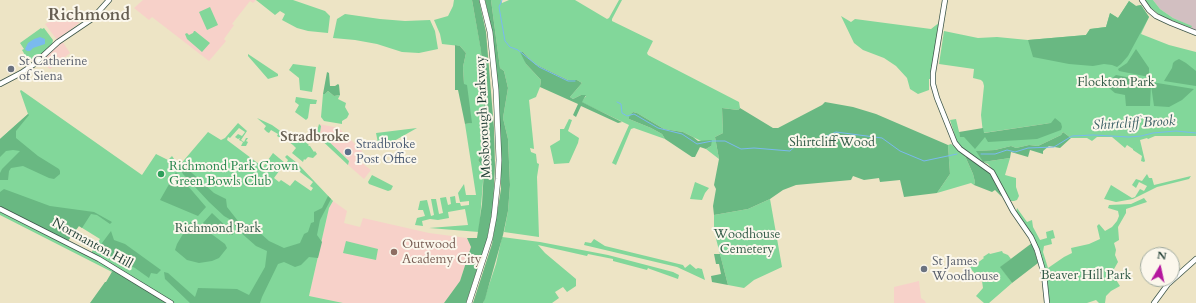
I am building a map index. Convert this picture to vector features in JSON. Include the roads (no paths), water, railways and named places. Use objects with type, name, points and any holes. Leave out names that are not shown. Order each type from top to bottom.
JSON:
[{"type":"highway","name":"Mosborough Parkway","points":[[469,303],[494,218],[499,160],[496,90],[490,32],[482,0]]},
{"type":"main road","points":[[0,84],[22,73],[33,65],[58,42],[92,19],[109,0]]},
{"type":"main road","points":[[945,0],[933,73],[933,84],[937,98],[955,143],[960,149],[992,172],[1013,211],[1031,237],[1037,250],[1044,274],[1048,303]]},
{"type":"main road","points":[[1142,0],[1149,10],[1156,16],[1196,34]]},
{"type":"main road","name":"Normanton Hill","points":[[0,209],[98,259],[171,303]]},
{"type":"main road","points":[[1154,303],[1168,284],[1196,259]]},
{"type":"water","points":[[40,37],[45,39],[45,44],[33,48],[30,51],[25,49],[28,43]]},
{"type":"waterway","name":"Shirtcliff Brook","points":[[502,0],[499,7],[505,41],[510,47],[518,50],[539,67],[568,81],[575,81]]},
{"type":"waterway","name":"Shirtcliff Brook","points":[[617,102],[621,104],[622,113],[627,116],[634,114],[658,128],[682,134],[697,144],[712,141],[725,141],[741,149],[754,148],[790,151],[800,142],[815,141],[836,132],[882,138],[900,151],[924,161],[957,154]]},
{"type":"waterway","name":"Shirtcliff Brook","points":[[981,154],[995,154],[1007,150],[1015,152],[1028,148],[1054,147],[1072,136],[1093,135],[1129,137],[1176,131],[1196,133]]},
{"type":"place","name":"St Catherine of Siena","points":[[11,69]]},
{"type":"place","name":"Stradbroke Post Office","points":[[348,152]]},
{"type":"place","name":"Richmond Park Crown Green Bowls Club","points":[[161,174]]},
{"type":"place","name":"Outwood Academy City","points":[[394,252]]},
{"type":"place","name":"St James Woodhouse","points":[[924,269]]},
{"type":"district","name":"Richmond","points":[[89,16]]},
{"type":"district","name":"Stradbroke","points":[[315,138]]},
{"type":"park label","name":"Flockton Park","points":[[1116,83]]},
{"type":"park label","name":"Shirtcliff Wood","points":[[832,143]]},
{"type":"park label","name":"Richmond Park","points":[[218,229]]},
{"type":"park label","name":"Woodhouse Cemetery","points":[[747,242]]},
{"type":"park label","name":"Beaver Hill Park","points":[[1086,276]]}]
